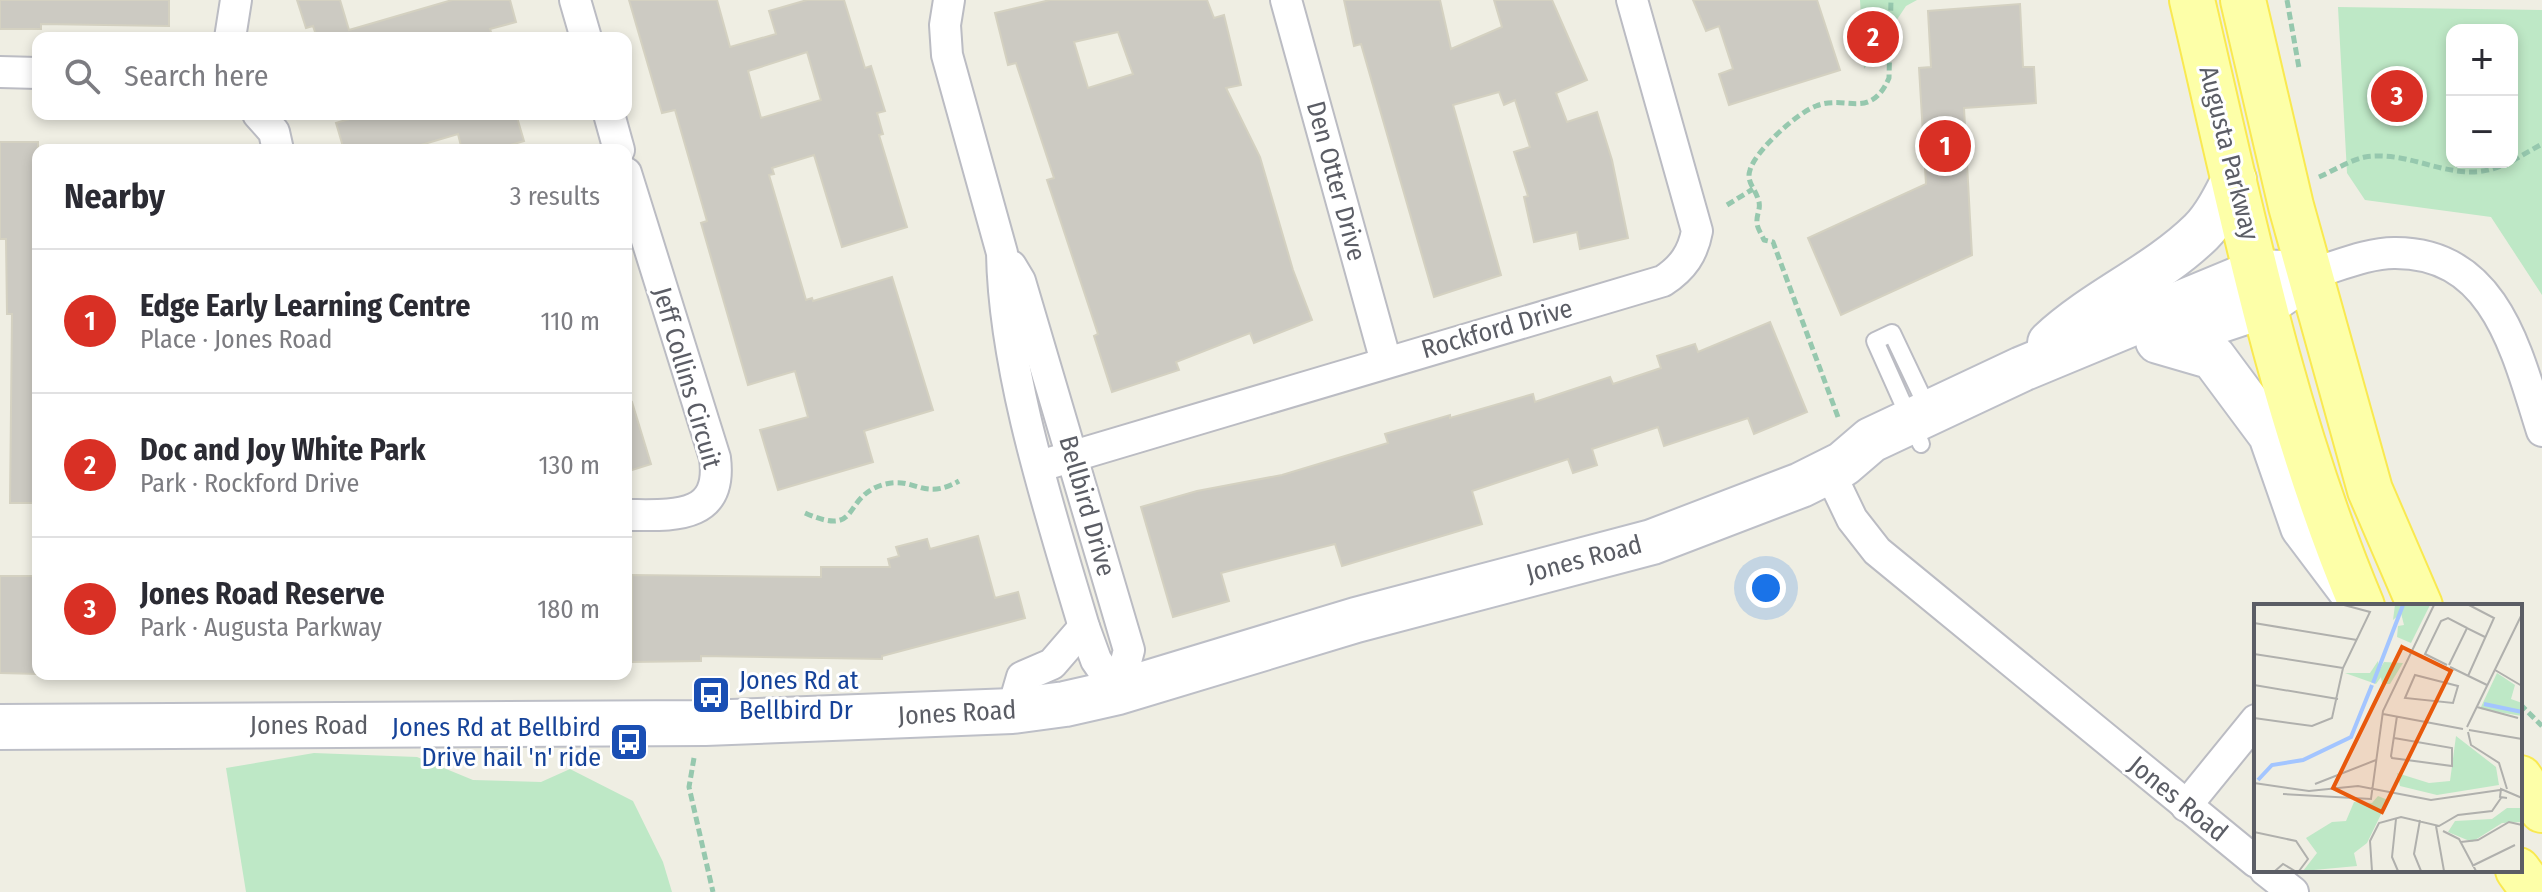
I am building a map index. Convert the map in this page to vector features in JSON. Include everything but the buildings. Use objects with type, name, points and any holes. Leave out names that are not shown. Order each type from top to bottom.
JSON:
[{"type":"main road","name":"Augusta Parkway","points":[[2192,0],[2260,289]]},
{"type":"main road","name":"Augusta Parkway","points":[[2243,0],[2310,274]]},
{"type":"main road","points":[[2310,274],[2370,490],[2403,575],[2419,604]]},
{"type":"main road","points":[[2260,289],[2311,469],[2361,604]]},
{"type":"main road","points":[[2522,781],[2542,810]]},
{"type":"main road","points":[[2519,872],[2534,892]]},
{"type":"street","points":[[231,32],[236,0]]},
{"type":"street","points":[[575,0],[584,32]]},
{"type":"street","name":"Bellbird Drive","points":[[949,0],[945,25],[947,55],[1002,253],[1002,285],[1017,374],[1084,627],[1096,660],[1118,692]]},
{"type":"street","name":"Den Otter Drive","points":[[1286,0],[1386,362]]},
{"type":"street","name":"Rockford Drive","points":[[1040,466],[1663,281],[1687,260],[1697,231],[1632,0]]},
{"type":"street","points":[[0,72],[32,73]]},
{"type":"street","points":[[263,120],[274,132],[277,144]]},
{"type":"street","points":[[611,120],[617,144]]},
{"type":"street","points":[[2022,369],[2077,318],[2163,262],[2202,231],[2234,180]]},
{"type":"street","name":"Jeff Collins Circuit","points":[[632,192],[715,458],[717,476],[713,494],[696,509],[680,515],[632,515]]},
{"type":"street","name":"Bellbird Drive","points":[[1002,253],[1020,281],[1129,650],[1118,692]]},
{"type":"street","points":[[2310,274],[2391,253],[2425,256],[2458,270],[2497,307],[2521,364],[2542,431]]},
{"type":"street","name":"Jones Road","points":[[1921,426],[2022,369],[2310,274]]},
{"type":"street","name":"Jones Road","points":[[0,727],[694,723],[1012,711],[1118,692],[1329,628],[1652,542],[1744,509],[1836,467],[1871,440],[1921,426],[2158,341],[2260,289]]},
{"type":"street","points":[[2158,341],[2213,357],[2271,435],[2303,527],[2361,604]]},
{"type":"street","name":"Jones Road","points":[[1836,467],[1852,519],[1877,551],[2254,860]]},
{"type":"street","points":[[1012,711],[1022,677],[1052,664],[1084,627]]},
{"type":"street","points":[[2186,806],[2254,722]]},
{"type":"street","points":[[2268,872],[2293,892]]},
{"type":"lane","points":[[1892,333],[1921,426],[1875,341],[1892,333]]},
{"type":"path","points":[[1838,417],[1773,242],[1764,240],[1757,223],[1760,209],[1750,169],[1787,125],[1818,104],[1858,106],[1876,98],[1889,78],[1891,0]]},
{"type":"path","points":[[2518,157],[2542,144]]},
{"type":"path","points":[[2318,177],[2365,157],[2414,161],[2469,174],[2498,168]]},
{"type":"path","points":[[1727,205],[1753,189]]},
{"type":"path","points":[[805,513],[829,524],[840,521],[862,496],[882,485],[895,482],[929,492],[942,490],[959,481]]},
{"type":"path","points":[[2522,706],[2542,726]]},
{"type":"path","points":[[694,758],[689,787],[713,892]]},
{"type":"green space","points":[[1860,0],[1917,0],[1906,6],[1864,69]]},
{"type":"green space","points":[[2338,7],[2542,10],[2542,295],[2491,217],[2365,200],[2347,173]]},
{"type":"green space","points":[[314,753],[417,757],[473,780],[541,782],[570,769],[633,801],[663,862],[672,892],[246,892],[226,768]]},
{"type":"place","name":"Doc and Joy White Park","points":[[1873,37]]},
{"type":"place","name":"Jones Road Reserve","points":[[2397,96]]},
{"type":"place","name":"Edge Early Learning Centre","points":[[1945,146]]},
{"type":"place","name":"Jones Rd at Bellbird Dr","points":[[711,695]]},
{"type":"place","name":"Jones Rd at Bellbird Drive hail 'n' ride","points":[[629,742]]}]
